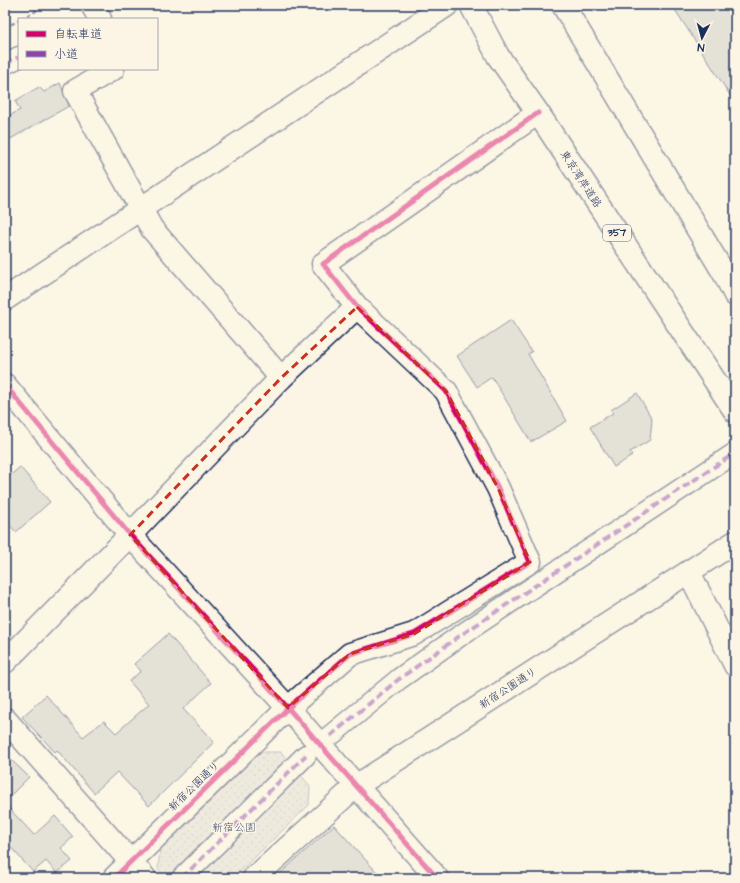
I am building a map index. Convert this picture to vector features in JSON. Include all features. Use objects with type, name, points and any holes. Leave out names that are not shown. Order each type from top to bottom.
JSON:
[{"type":"main road","points":[[92,5],[99,18]]},
{"type":"main road","points":[[5,299],[447,5]]},
{"type":"main road","name":"東京湾岸道路","points":[[471,5],[498,56],[538,113],[735,411]]},
{"type":"main road","points":[[563,5],[730,281],[735,295]]},
{"type":"main road","points":[[112,70],[75,91],[152,229],[281,378]]},
{"type":"main road","points":[[5,662],[281,378],[357,307],[323,264],[538,113]]},
{"type":"main road","name":"新宿公園通り","points":[[114,878],[288,708],[350,654],[414,634],[530,562],[498,488],[446,391],[357,307]]},
{"type":"main road","points":[[5,386],[130,535],[288,708],[437,878]]},
{"type":"main road","name":"新宿公園通り","points":[[254,878],[356,786],[735,542]]},
{"type":"main road","points":[[689,572],[735,665]]},
{"type":"main road","points":[[5,719],[145,878]]},
{"type":"street","points":[[5,64],[18,58]]},
{"type":"street","points":[[330,736],[399,679],[460,635],[735,453]]},
{"type":"street","points":[[182,878],[306,755]]},
{"type":"path","points":[[24,18],[47,5]]},
{"type":"path","points":[[5,28],[18,21]]},
{"type":"highlighted area","points":[[357,307],[446,391],[498,488],[530,562],[414,634],[350,654],[288,708],[130,535],[281,378]]},
{"type":"green space","name":"新宿公園","points":[[261,752],[281,752],[310,786],[309,805],[233,878],[166,878],[158,869],[160,850]]},
{"type":"building","points":[[672,5],[735,5],[735,103]]},
{"type":"building","points":[[60,83],[69,106],[5,142],[5,118],[20,110],[15,101],[39,87],[44,92]]},
{"type":"building","points":[[511,320],[532,352],[528,354],[567,421],[531,442],[492,377],[477,387],[457,356]]},
{"type":"building","points":[[637,393],[652,419],[650,440],[630,452],[632,456],[614,467],[590,427],[613,413],[611,410]]},
{"type":"building","points":[[20,467],[50,502],[16,532],[5,520],[5,480]]},
{"type":"building","points":[[168,634],[211,683],[183,709],[214,742],[149,806],[117,772],[94,793],[57,750],[55,752],[22,717],[46,695],[83,737],[104,721],[116,733],[149,704],[129,681],[141,671],[134,664]]},
{"type":"building","points":[[5,754],[29,777],[5,801]]},
{"type":"building","points":[[5,804],[34,835],[55,816],[73,837],[61,848],[72,861],[57,873],[46,861],[33,872],[5,841]]},
{"type":"building","points":[[334,825],[382,878],[275,878]]},
{"type":"marked path","points":[[5,64],[18,58]]},
{"type":"marked path","points":[[330,736],[399,679],[461,635],[735,453]]},
{"type":"marked path","points":[[182,878],[306,755]]},
{"type":"cycle path","points":[[114,878],[288,708],[350,654],[414,634],[530,562],[498,488],[446,391],[357,307],[323,264],[538,113]]},
{"type":"cycle path","points":[[5,385],[130,535],[288,708],[437,878]]}]
